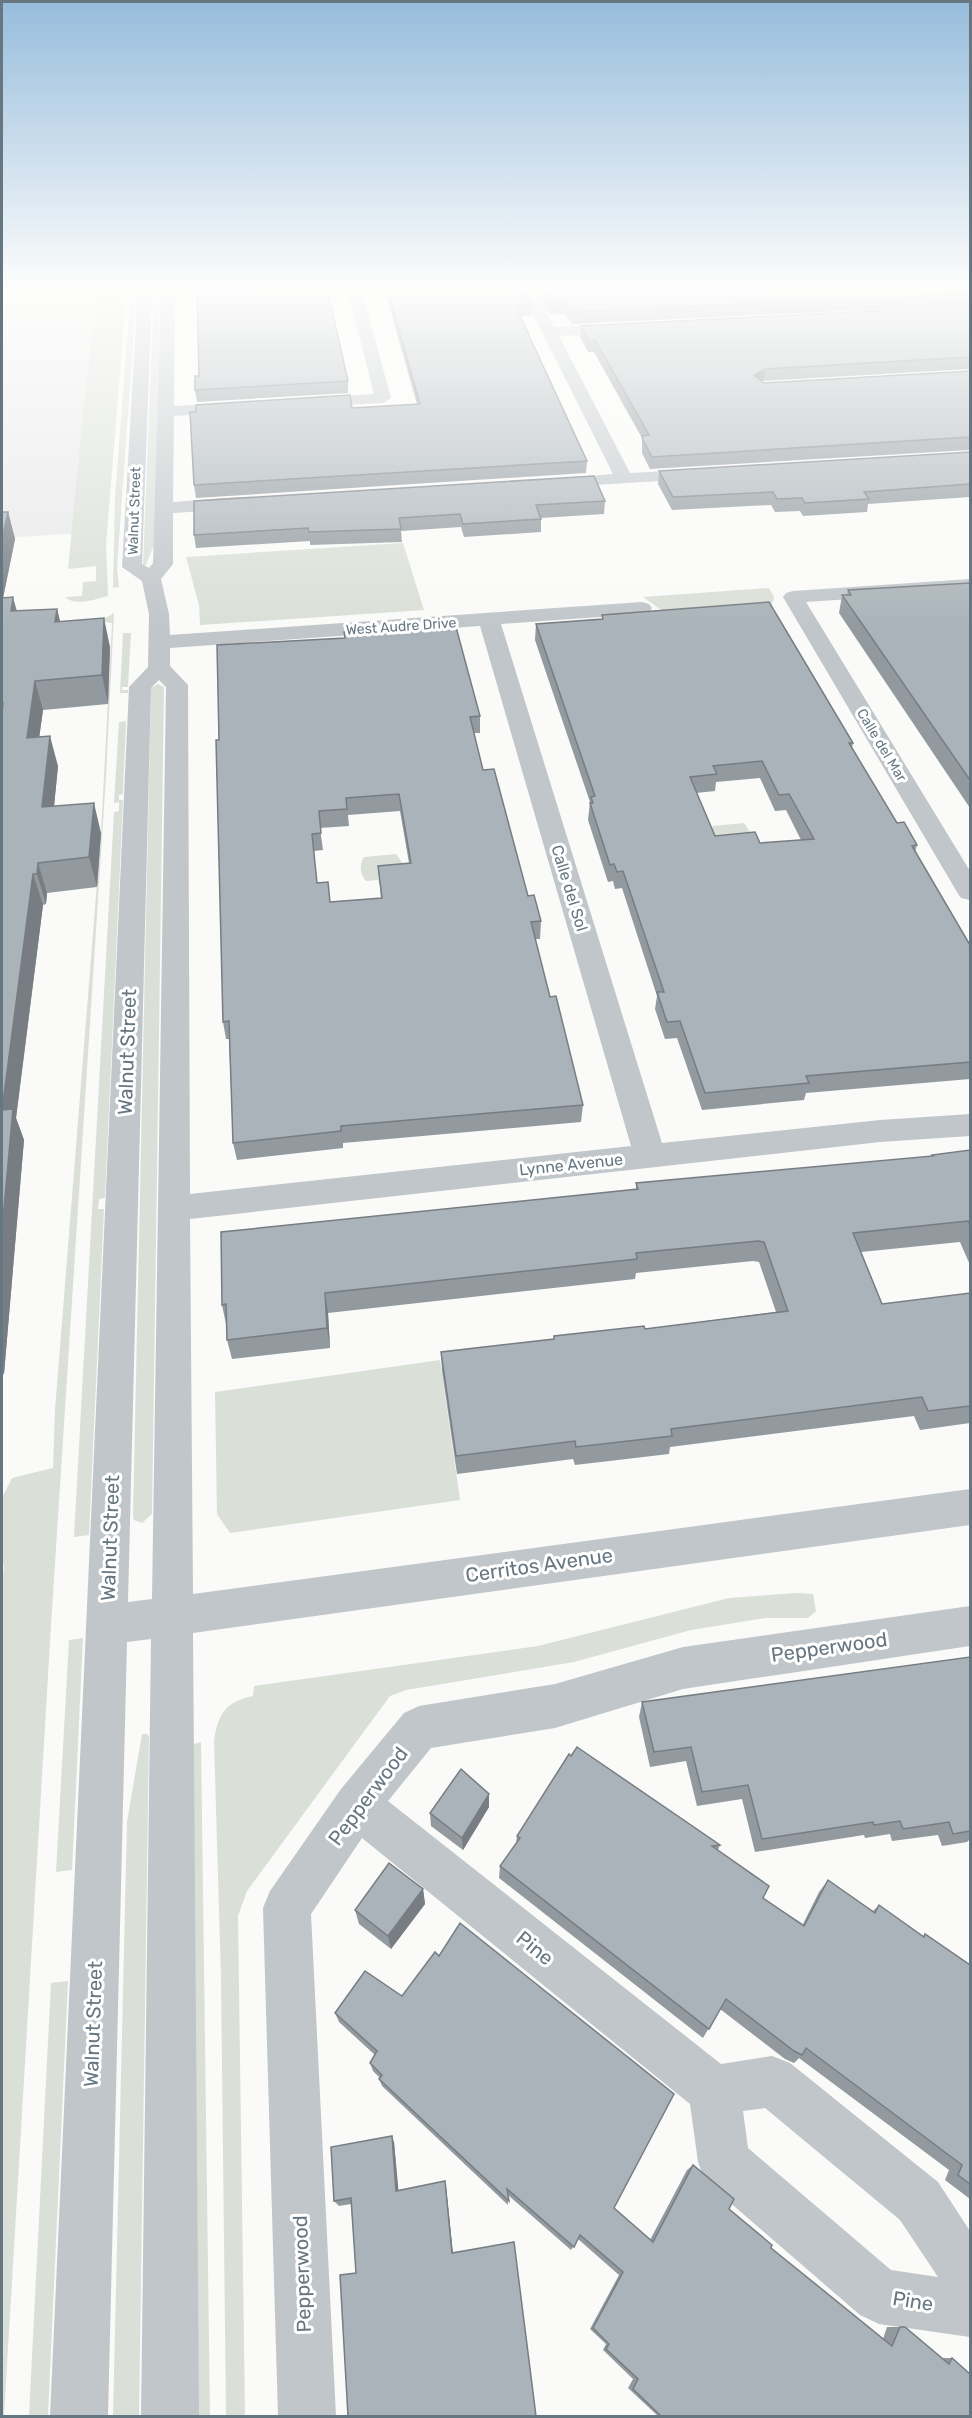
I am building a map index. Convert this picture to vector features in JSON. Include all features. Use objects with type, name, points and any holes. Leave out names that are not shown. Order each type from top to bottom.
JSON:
[{"type":"street","name":"Walnut Street","points":[[140,401],[132,567],[152,578],[163,564],[167,401]]},
{"type":"street","points":[[289,404],[339,401]]},
{"type":"street","points":[[585,401],[624,479]]},
{"type":"street","points":[[167,411],[254,406]]},
{"type":"street","points":[[529,485],[720,473]]},
{"type":"street","points":[[166,508],[255,502]]},
{"type":"street","points":[[152,578],[159,614],[159,655],[177,685],[173,1208],[175,1384],[171,1617],[170,2416]]},
{"type":"street","name":"Calle del Mar","points":[[970,585],[793,597],[970,892]]},
{"type":"street","name":"West Audre Drive","points":[[159,655],[489,620],[642,608]]},
{"type":"street","name":"Calle del Sol","points":[[489,620],[650,1156]]},
{"type":"street","name":"Walnut Street","points":[[79,2416],[140,687],[159,655]]},
{"type":"street","name":"Lynne Avenue","points":[[173,1208],[880,1131],[970,1125]]},
{"type":"street","name":"Cerritos Avenue","points":[[107,1625],[970,1507]]},
{"type":"street","name":"Pepperwood","points":[[307,2416],[288,1908],[357,1805],[419,1728],[555,1706],[683,1668],[970,1626]]},
{"type":"street","name":"Pine","points":[[357,1805],[714,2091],[724,2162],[879,2296],[970,2310]]},
{"type":"street","points":[[714,2091],[772,2081],[919,2201],[970,2278]]},
{"type":"shaded area","points":[[2,401],[95,401],[82,533],[2,538]]},
{"type":"shaded area","points":[[84,401],[118,401],[106,544],[108,596],[80,602],[69,600],[65,597],[82,596],[83,582],[96,581],[96,566],[68,569]]},
{"type":"shaded area","points":[[122,401],[129,401],[117,568],[119,587],[113,588],[115,497]]},
{"type":"shaded area","points":[[150,401],[158,401],[155,542],[146,565],[143,565]]},
{"type":"shaded area","points":[[403,543],[424,610],[200,625],[199,605],[186,557]]},
{"type":"shaded area","points":[[769,588],[774,597],[772,604],[664,612],[643,597]]},
{"type":"shaded area","points":[[114,613],[106,776],[51,1625],[4,2416],[2,2416],[2,1589],[4,1565],[2,1565],[2,1498],[12,1478],[53,1468],[55,1410],[101,833],[112,623],[101,621]]},
{"type":"shaded area","points":[[123,633],[131,633],[128,687],[122,687],[122,690],[128,690],[128,693],[120,693]]},
{"type":"shaded area","points":[[158,684],[164,687],[152,1514],[142,1523],[134,1520],[133,1516],[151,688]]},
{"type":"shaded area","points":[[126,721],[123,794],[119,795],[119,800],[123,800],[105,1198],[99,1199],[98,1209],[104,1209],[89,1535],[74,1537],[114,812],[119,811],[119,802],[114,803],[119,722]]},
{"type":"shaded area","points":[[744,823],[755,840],[723,852],[710,832],[713,826]]},
{"type":"shaded area","points":[[396,854],[406,868],[379,883],[378,880],[366,881],[361,869],[364,857]]},
{"type":"shaded area","points":[[440,1360],[460,1500],[230,1533],[217,1514],[215,1392]]},
{"type":"shaded area","points":[[813,1594],[816,1611],[808,1618],[765,1618],[691,1630],[574,1662],[406,1690],[390,1696],[247,1891],[238,1916],[245,2416],[226,2416],[221,1977],[214,1741],[218,1723],[224,1711],[236,1702],[253,1696],[254,1686],[538,1646],[729,1598]]},
{"type":"shaded area","points":[[83,1638],[72,1870],[56,1872],[69,1640]]},
{"type":"shaded area","points":[[142,1734],[147,1734],[149,1737],[139,2416],[113,2416],[127,1822]]},
{"type":"shaded area","points":[[201,1742],[210,2416],[191,2416],[187,1746]]},
{"type":"shaded area","points":[[68,1981],[48,2416],[29,2416],[51,1983]]},
{"type":"building","points":[[260,401],[351,401],[352,408],[420,404],[419,401],[559,401],[587,461],[194,485],[190,412],[196,412],[196,405]]},
{"type":"building","points":[[630,401],[970,401],[970,437],[652,457],[642,436],[649,435]]},
{"type":"building","points":[[970,452],[970,484],[864,492],[869,499],[805,503],[802,498],[777,499],[773,492],[673,497],[659,471]]},
{"type":"building","points":[[594,476],[605,501],[536,505],[541,519],[463,524],[460,514],[399,518],[401,529],[309,532],[308,528],[194,535],[194,501]]},
{"type":"building","points":[[2,512],[8,512],[2,539]]},
{"type":"building","points":[[970,583],[970,780],[842,595],[851,595],[848,590]]},
{"type":"building","points":[[13,597],[11,611],[57,609],[55,622],[104,618],[102,675],[35,681],[27,738],[50,736],[42,807],[94,803],[89,857],[38,863],[37,874],[33,874],[2,1110],[2,598]]},
{"type":"building","points":[[769,602],[853,743],[849,743],[897,823],[904,822],[917,845],[912,846],[970,945],[970,1062],[806,1076],[809,1083],[705,1093],[680,1021],[667,1022],[657,992],[664,992],[623,871],[617,872],[614,864],[610,865],[590,803],[593,803],[591,797],[595,796],[536,624],[603,619],[602,615]],"holes":[[[762,761],[779,795],[789,794],[814,839],[760,843],[755,832],[715,836],[690,777],[717,774],[713,766]]]},
{"type":"building","points":[[456,627],[480,716],[470,717],[483,770],[494,769],[528,896],[534,895],[541,921],[531,922],[550,997],[556,996],[583,1105],[341,1126],[341,1131],[233,1143],[229,1021],[223,1022],[216,740],[219,740],[217,645],[345,638],[344,632]],"holes":[[[399,794],[411,863],[378,866],[382,898],[330,902],[328,882],[317,883],[312,834],[321,833],[319,811],[347,809],[346,798]]]},
{"type":"building","points":[[13,1109],[2,1230],[2,1110]]},
{"type":"building","points":[[970,1150],[970,1226],[968,1221],[853,1233],[882,1304],[970,1293],[970,1406],[928,1411],[922,1397],[671,1429],[672,1436],[576,1447],[575,1441],[456,1456],[441,1352],[554,1339],[554,1336],[644,1326],[645,1329],[788,1311],[764,1242],[758,1241],[636,1253],[637,1259],[325,1293],[327,1328],[227,1340],[226,1304],[222,1305],[221,1232],[638,1189],[636,1183],[933,1156]]},
{"type":"building","points":[[970,1657],[970,1831],[953,1834],[949,1822],[903,1829],[900,1821],[874,1825],[873,1822],[762,1839],[748,1785],[702,1792],[691,1747],[654,1752],[642,1702]]},
{"type":"building","points":[[577,1747],[720,1845],[712,1846],[769,1886],[763,1898],[804,1926],[828,1880],[875,1913],[879,1905],[924,1937],[925,1934],[970,1965],[970,2184],[958,2175],[962,2165],[806,2048],[802,2055],[794,2051],[726,1999],[709,2029],[500,1866],[520,1838],[517,1836],[569,1754],[571,1756]]},
{"type":"building","points":[[461,1769],[489,1794],[462,1838],[430,1813]]},
{"type":"building","points":[[389,1863],[423,1889],[388,1936],[355,1910]]},
{"type":"building","points":[[460,1923],[674,2094],[614,2208],[653,2242],[693,2165],[734,2199],[729,2209],[772,2245],[771,2248],[892,2346],[900,2327],[905,2327],[949,2364],[952,2358],[970,2374],[970,2416],[661,2416],[633,2389],[638,2379],[606,2349],[609,2344],[593,2328],[623,2272],[580,2235],[574,2247],[507,2189],[509,2201],[379,2079],[382,2075],[370,2063],[377,2051],[335,2013],[365,1971],[402,1996],[435,1952],[439,1956]]},
{"type":"building","points":[[392,2136],[396,2191],[445,2181],[452,2253],[514,2242],[536,2416],[348,2416],[340,2275],[356,2273],[351,2198],[334,2201],[331,2147]]}]
